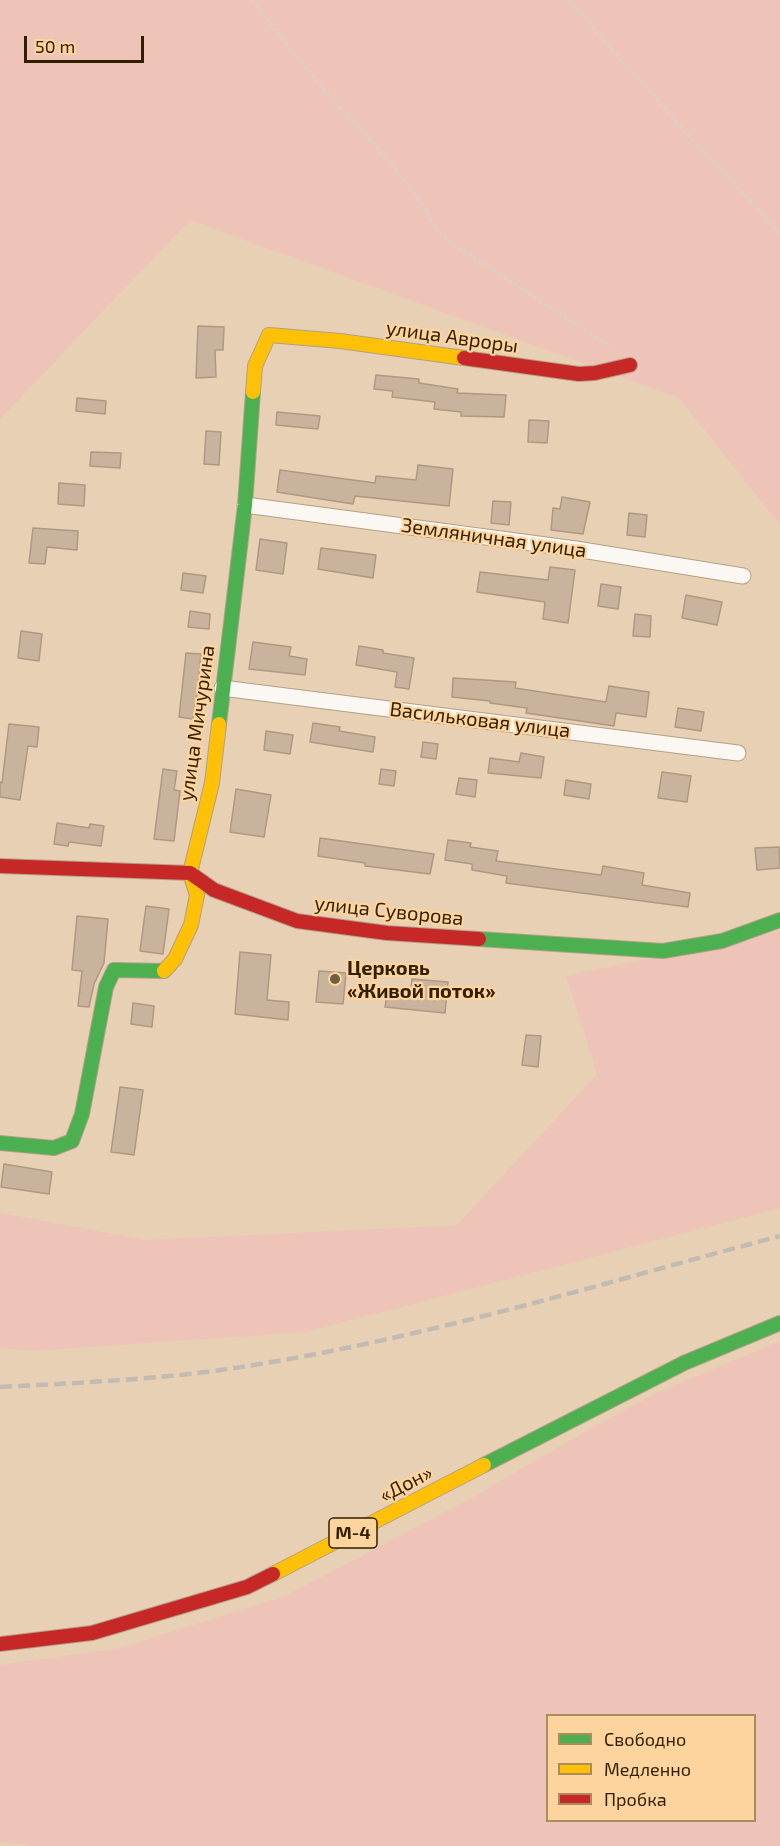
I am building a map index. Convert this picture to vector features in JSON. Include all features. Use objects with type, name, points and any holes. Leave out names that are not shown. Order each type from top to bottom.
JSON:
[{"type":"main road","name":"улица Авроры","points":[[269,335],[340,341],[579,374],[596,373],[630,365]]},
{"type":"main road","name":"улица Мичурина","points":[[0,1143],[54,1148],[72,1141],[82,1114],[106,987],[114,970],[163,972],[175,959],[191,925],[197,896],[190,873],[212,783],[245,505],[255,366],[269,335]]},
{"type":"main road","points":[[0,866],[190,873]]},
{"type":"main road","name":"улица Суворова","points":[[190,873],[214,890],[297,921],[387,933],[663,951],[722,941],[780,920]]},
{"type":"main road","name":"«Дон»","points":[[0,1644],[92,1633],[247,1587],[684,1364],[780,1323]]},
{"type":"street","name":"Земляничная улица","points":[[245,505],[576,549],[743,576]]},
{"type":"street","name":"Васильковая улица","points":[[222,688],[738,753]]},
{"type":"path","points":[[252,0],[316,81],[399,173],[430,215],[441,236],[625,356],[630,365]]},
{"type":"path","points":[[568,0],[680,126],[780,233]]},
{"type":"shaded area","points":[[0,0],[780,0],[780,525],[679,398],[190,220],[0,419]]},
{"type":"shaded area","points":[[780,931],[780,1208],[306,1332],[33,1351],[0,1348],[0,1213],[146,1240],[457,1225],[597,1074],[566,976]]},
{"type":"shaded area","points":[[780,1341],[780,1846],[31,1846],[0,1842],[0,1665],[120,1648],[285,1596],[468,1500],[652,1395]]},
{"type":"building","points":[[198,326],[224,327],[223,350],[215,350],[216,377],[196,378]]},
{"type":"building","points":[[376,375],[419,379],[419,383],[458,389],[457,393],[506,395],[504,417],[461,416],[461,412],[434,409],[435,402],[392,397],[393,391],[374,389]]},
{"type":"building","points":[[77,398],[106,401],[105,414],[76,411]]},
{"type":"building","points":[[277,412],[320,416],[318,429],[276,425]]},
{"type":"building","points":[[529,420],[549,421],[547,443],[528,442]]},
{"type":"building","points":[[206,431],[221,432],[219,465],[204,464]]},
{"type":"building","points":[[91,452],[121,453],[120,468],[90,466]]},
{"type":"building","points":[[418,465],[453,469],[449,506],[355,496],[353,504],[277,492],[280,470],[375,483],[376,476],[416,480]]},
{"type":"building","points":[[59,483],[85,485],[84,506],[58,504]]},
{"type":"building","points":[[562,497],[590,502],[583,534],[551,530],[553,508],[560,509]]},
{"type":"building","points":[[493,501],[511,502],[509,525],[491,523]]},
{"type":"building","points":[[629,513],[647,515],[645,537],[627,535]]},
{"type":"building","points":[[33,528],[78,531],[77,550],[47,547],[45,564],[29,563]]},
{"type":"building","points":[[260,539],[287,543],[283,574],[256,570]]},
{"type":"building","points":[[321,548],[376,555],[373,578],[318,569]]},
{"type":"building","points":[[550,567],[575,570],[568,623],[543,619],[545,602],[477,592],[480,572],[548,580]]},
{"type":"building","points":[[183,573],[206,576],[203,593],[181,590]]},
{"type":"building","points":[[601,584],[621,587],[618,609],[598,606]]},
{"type":"building","points":[[686,595],[722,602],[717,625],[682,618]]},
{"type":"building","points":[[190,611],[210,614],[209,629],[188,627]]},
{"type":"building","points":[[635,614],[651,616],[650,637],[633,636]]},
{"type":"building","points":[[21,631],[42,634],[39,661],[18,658]]},
{"type":"building","points":[[253,642],[291,647],[289,656],[307,659],[305,675],[249,669]]},
{"type":"building","points":[[359,646],[414,658],[409,689],[395,687],[397,672],[356,665]]},
{"type":"building","points":[[186,653],[201,654],[193,719],[179,717]]},
{"type":"building","points":[[453,678],[516,682],[515,688],[606,702],[609,686],[649,692],[646,717],[616,713],[614,726],[526,713],[527,708],[452,697]]},
{"type":"building","points":[[678,708],[704,712],[701,731],[675,727]]},
{"type":"building","points":[[313,723],[340,727],[339,731],[375,737],[373,752],[310,742]]},
{"type":"building","points":[[9,724],[39,727],[37,747],[28,746],[20,800],[0,797],[0,782],[2,783]]},
{"type":"building","points":[[266,731],[293,735],[290,754],[264,750]]},
{"type":"building","points":[[423,742],[438,744],[436,759],[421,757]]},
{"type":"building","points":[[521,753],[544,757],[541,778],[488,773],[490,758],[519,762]]},
{"type":"building","points":[[163,769],[177,771],[174,790],[180,791],[174,841],[154,839]]},
{"type":"building","points":[[381,769],[396,771],[394,786],[379,784]]},
{"type":"building","points":[[662,772],[691,776],[687,802],[658,798]]},
{"type":"building","points":[[459,778],[477,780],[475,797],[456,794]]},
{"type":"building","points":[[566,780],[591,784],[589,799],[564,795]]},
{"type":"building","points":[[236,789],[271,795],[264,837],[230,832]]},
{"type":"building","points":[[57,823],[89,828],[90,824],[104,826],[101,846],[69,842],[68,846],[54,844]]},
{"type":"building","points":[[320,838],[434,854],[430,874],[365,866],[365,863],[318,856]]},
{"type":"building","points":[[448,840],[471,843],[470,847],[498,851],[496,861],[601,875],[603,866],[644,873],[642,885],[690,893],[688,907],[506,883],[507,876],[472,870],[472,864],[445,860]]},
{"type":"building","points":[[779,847],[780,868],[757,870],[755,848]]},
{"type":"building","points":[[146,906],[169,909],[163,954],[140,951]]},
{"type":"building","points":[[77,916],[108,919],[104,963],[94,984],[89,1007],[78,1006],[82,971],[72,970]]},
{"type":"building","points":[[240,952],[271,955],[267,1000],[289,1002],[288,1020],[235,1014]]},
{"type":"building","points":[[319,971],[346,973],[343,1004],[316,1002]]},
{"type":"building","points":[[412,979],[448,982],[445,1013],[385,1007],[387,994],[410,997]]},
{"type":"building","points":[[133,1003],[154,1006],[152,1027],[131,1024]]},
{"type":"building","points":[[526,1035],[541,1036],[538,1067],[522,1065]]},
{"type":"building","points":[[120,1087],[143,1090],[134,1155],[111,1152]]},
{"type":"building","points":[[4,1164],[52,1172],[49,1194],[1,1187]]},
{"type":"railway","points":[[0,1387],[111,1381],[221,1370],[362,1345],[433,1329],[780,1236]]},
{"type":"traffic: fast","points":[[219,724],[245,505],[253,392]]},
{"type":"traffic: fast","points":[[479,939],[663,951],[722,941],[780,920]]},
{"type":"traffic: fast","points":[[0,1143],[54,1148],[72,1141],[82,1114],[106,987],[114,970],[164,971]]},
{"type":"traffic: fast","points":[[484,1465],[684,1363],[780,1323]]},
{"type":"traffic: slow","points":[[253,392],[255,366],[269,335],[340,341],[464,358]]},
{"type":"traffic: slow","points":[[164,971],[175,959],[191,925],[197,895],[190,873],[212,783],[219,724]]},
{"type":"traffic: slow","points":[[273,1574],[484,1465]]},
{"type":"traffic: jam","points":[[464,358],[579,374],[630,365]]},
{"type":"traffic: jam","points":[[0,866],[190,873],[214,890],[297,921],[387,933],[479,939]]},
{"type":"traffic: jam","points":[[0,1644],[92,1633],[247,1587],[273,1574]]},
{"type":"place","name":"Церковь «Живой поток»","points":[[335,979]]}]
